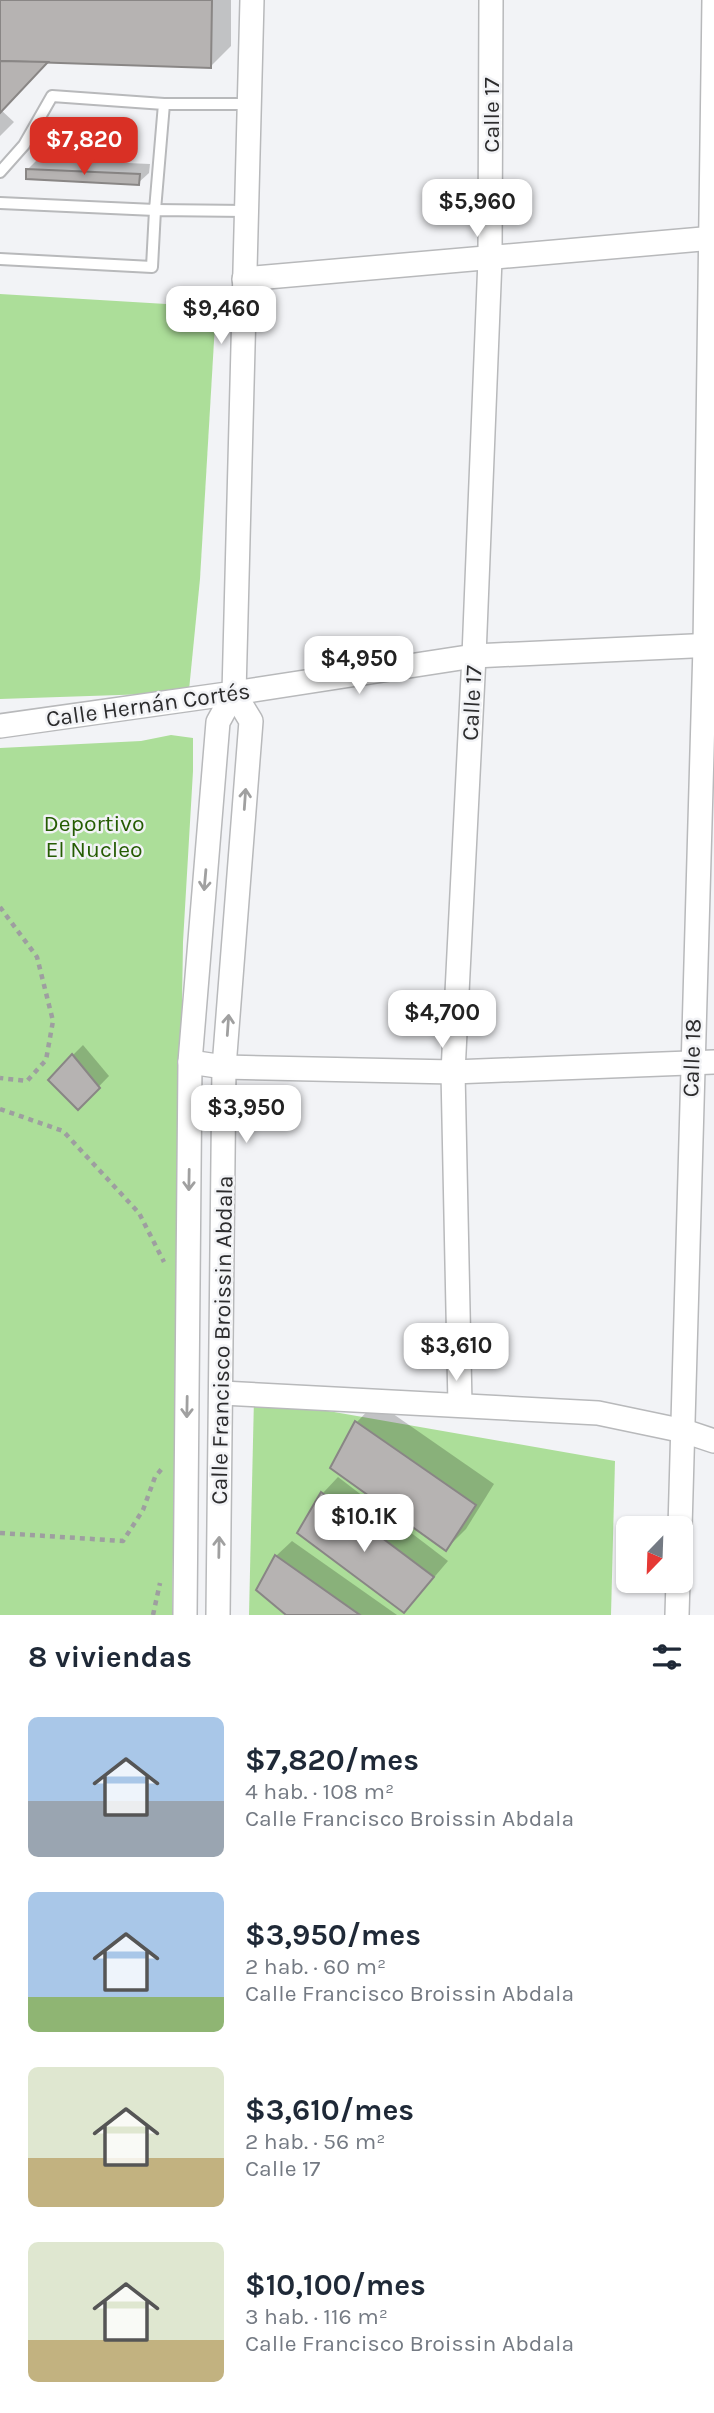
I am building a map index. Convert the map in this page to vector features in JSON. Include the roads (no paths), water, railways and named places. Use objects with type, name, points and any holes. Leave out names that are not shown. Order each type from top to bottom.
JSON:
[{"type":"street","name":"Calle Francisco Broissin Abdala","points":[[185,1615],[190,1062],[218,722],[234,694],[252,0]]},
{"type":"street","name":"Calle 17","points":[[460,1405],[453,1072],[490,260],[491,0]]},
{"type":"street","name":"Calle 18","points":[[680,1516],[703,1062],[710,645],[714,0]]},
{"type":"street","points":[[244,279],[712,239]]},
{"type":"street","name":"Calle Hernán Cortés","points":[[0,726],[234,694],[474,656],[710,645]]},
{"type":"street","name":"Calle Francisco Broissin Abdala","points":[[218,1615],[224,1067],[251,721],[234,694]]},
{"type":"street","points":[[190,1062],[224,1067],[453,1072],[703,1062]]},
{"type":"street","points":[[222,1393],[598,1413],[684,1431],[714,1441]]},
{"type":"street","points":[[677,1615],[678,1593]]},
{"type":"lane","points":[[0,172],[24,145],[52,96],[163,104],[250,104]]},
{"type":"lane","points":[[0,259],[152,267],[163,104]]},
{"type":"lane","points":[[0,203],[247,211]]},
{"type":"park label","name":"Deportivo El Nucleo","points":[[94,836]]}]
